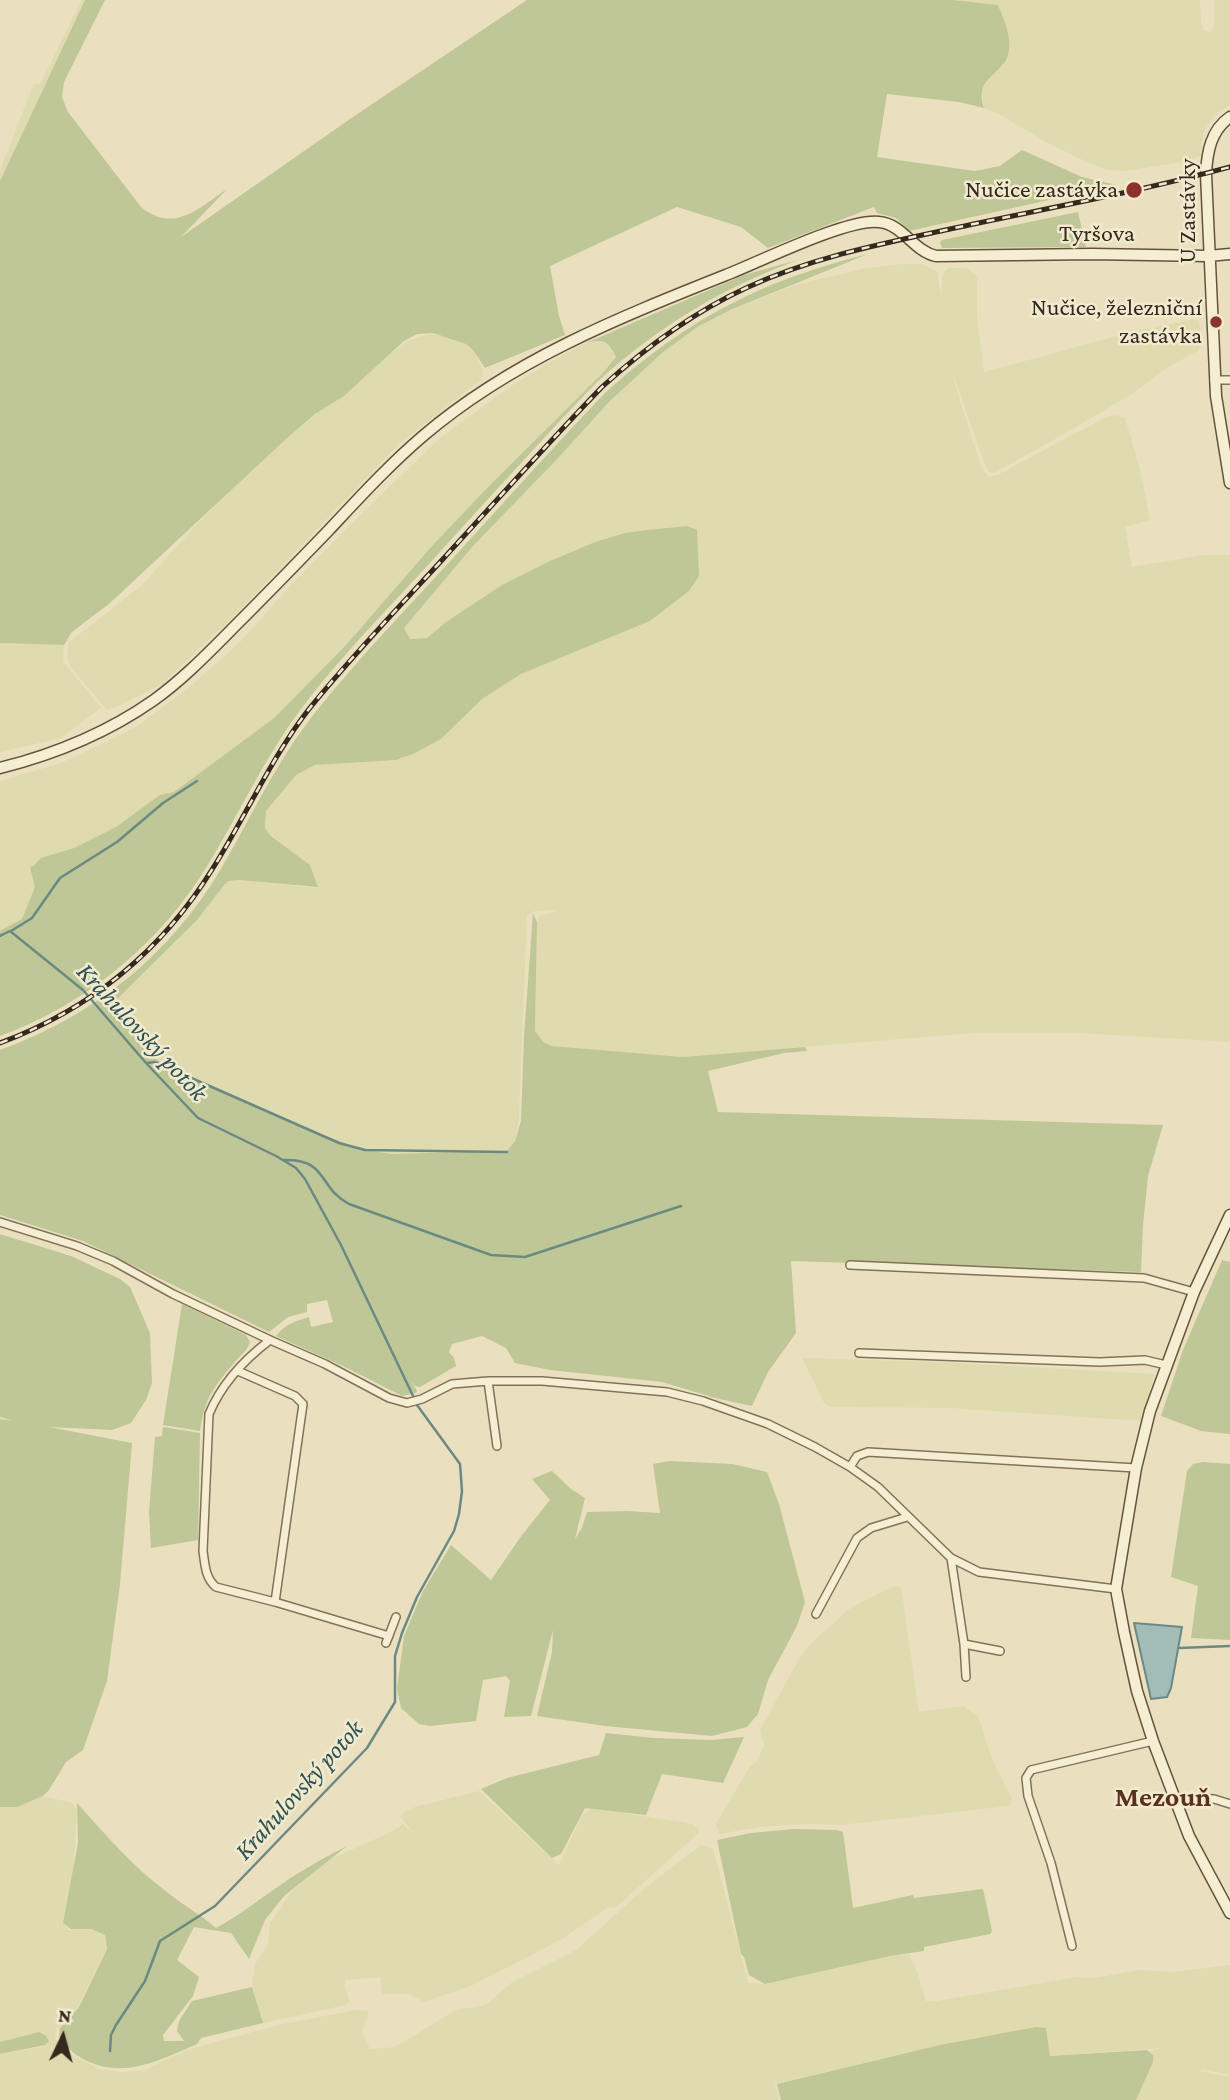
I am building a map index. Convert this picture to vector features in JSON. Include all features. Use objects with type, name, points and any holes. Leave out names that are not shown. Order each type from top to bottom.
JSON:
[{"type":"street","name":"U Zastávky","points":[[1230,117],[1219,128],[1208,150],[1206,174],[1214,380],[1230,483]]},
{"type":"street","name":"Tyršova","points":[[0,768],[58,751],[100,732],[154,700],[193,668],[384,472],[460,406],[502,377],[567,342],[714,279],[859,223],[877,221],[903,233],[921,251],[928,254],[1230,254]]},
{"type":"street","points":[[1214,380],[1230,380]]},
{"type":"street","points":[[1230,1215],[1194,1292],[1150,1412],[1136,1468],[1116,1589],[1138,1691],[1153,1741],[1189,1836],[1230,1913]]},
{"type":"street","points":[[0,1222],[77,1246],[113,1261],[173,1294],[325,1364],[389,1398],[407,1403],[422,1399],[452,1384],[488,1381],[542,1381],[667,1392],[704,1401],[768,1424],[850,1467],[878,1487],[951,1559],[979,1572],[1116,1589]]},
{"type":"street","points":[[850,1265],[1144,1278],[1194,1292]]},
{"type":"street","points":[[270,1340],[253,1353],[238,1371],[215,1401],[209,1414],[203,1551],[205,1570],[210,1582],[216,1587],[275,1602],[387,1639],[396,1616]]},
{"type":"street","points":[[859,1353],[1100,1362],[1145,1360],[1166,1365]]},
{"type":"street","points":[[238,1371],[295,1396],[303,1404],[275,1602]]},
{"type":"street","points":[[488,1381],[497,1446]]},
{"type":"street","points":[[850,1467],[857,1456],[868,1452],[1136,1468]]},
{"type":"street","points":[[816,1614],[857,1538],[871,1528],[907,1517]]},
{"type":"street","points":[[951,1559],[964,1644],[966,1677]]},
{"type":"street","points":[[964,1644],[1000,1651]]},
{"type":"street","points":[[1072,1946],[1051,1863],[1028,1796],[1026,1778],[1031,1770],[1153,1741]]},
{"type":"street","points":[[1174,1797],[1214,1799],[1230,1804]]},
{"type":"shaded area","points":[[82,0],[85,0],[0,181],[0,170],[34,83],[40,84]]},
{"type":"shaded area","points":[[953,0],[1200,0],[1201,23],[1204,30],[1209,32],[1215,21],[1214,0],[1230,0],[1230,105],[1217,113],[1204,131],[1200,156],[1188,161],[1125,171],[1107,170],[1091,164],[984,108],[982,90],[989,77],[1007,58],[998,5]]},
{"type":"shaded area","points":[[921,264],[937,271],[941,298],[942,277],[949,268],[967,268],[977,277],[977,316],[984,372],[1124,334],[1194,319],[1199,322],[1199,350],[1162,371],[1135,392],[994,473],[989,472],[984,462],[952,371],[982,469],[989,477],[1106,417],[1116,415],[1125,418],[1141,473],[1150,520],[1125,527],[1132,567],[1204,555],[1230,555],[1230,1042],[1079,1033],[974,1033],[683,1057],[552,1046],[543,1042],[535,1031],[537,922],[540,916],[561,910],[535,911],[527,915],[519,1118],[515,1141],[507,1151],[392,1154],[360,1149],[173,1070],[150,1055],[115,1013],[114,1001],[197,920],[224,885],[229,881],[239,880],[316,888],[310,865],[265,828],[266,811],[296,775],[315,765],[396,760],[413,754],[441,739],[482,699],[521,674],[650,621],[689,591],[687,526],[625,533],[550,561],[502,585],[446,622],[427,638],[410,639],[404,628],[472,546],[609,402],[663,352],[699,326],[730,310],[792,286],[862,269]]},
{"type":"shaded area","points":[[429,334],[450,337],[466,344],[473,350],[483,371],[482,379],[400,443],[235,615],[162,684],[107,710],[71,668],[67,658],[68,643],[142,585],[195,526],[286,439],[316,414],[344,396],[391,353],[406,342]]},
{"type":"shaded area","points":[[586,343],[608,343],[616,357],[602,374],[431,547],[347,644],[274,718],[171,794],[74,848],[41,858],[36,886],[22,919],[0,931],[0,781],[61,763],[136,727],[193,684],[240,642],[291,585],[440,438],[508,388],[548,363]]},
{"type":"shaded area","points":[[0,643],[64,645],[63,661],[102,707],[61,738],[0,752]]},
{"type":"shaded area","points":[[802,1358],[938,1362],[1155,1374],[1141,1421],[950,1408],[830,1407],[823,1401]]},
{"type":"shaded area","points":[[901,1586],[919,1712],[964,1706],[979,1718],[992,1759],[1012,1799],[1011,1804],[841,1825],[761,1827],[719,1834],[716,1824],[750,1766],[757,1762],[764,1745],[760,1730],[808,1646],[849,1609],[891,1587]]},
{"type":"shaded area","points":[[479,1791],[559,1865],[582,1815],[593,1808],[693,1824],[700,1832],[616,1907],[607,1908],[562,1939],[471,1986],[424,2002],[408,1994],[382,1994],[380,1977],[345,1980],[350,2002],[263,2023],[252,1986],[255,1964],[268,1944],[270,1923],[294,1889],[329,1860],[403,1824],[415,1835],[400,1816],[405,1811]]},
{"type":"shaded area","points":[[43,1796],[73,1803],[77,1810],[73,1875],[63,1923],[69,1930],[91,1929],[105,1935],[106,1950],[79,2005],[56,2030],[55,2036],[60,2049],[99,2069],[121,2072],[145,2070],[187,2050],[278,2025],[355,2010],[369,2011],[362,2032],[370,2049],[395,2047],[456,2010],[486,2005],[511,1983],[576,1950],[645,1888],[701,1845],[713,1848],[748,1983],[765,1984],[909,1954],[926,2001],[937,2001],[1077,1977],[1095,1978],[1138,1970],[1174,1972],[1230,1965],[1230,2075],[1203,2069],[1199,2071],[1230,2077],[1230,2100],[1136,2100],[1152,2061],[1153,2055],[1149,2052],[1160,2048],[1050,2056],[1046,2028],[940,2045],[775,2084],[779,2100],[0,2100],[0,2054],[42,2047],[39,2032],[0,2042],[0,1807],[17,1807]]},
{"type":"green space","points":[[85,0],[105,0],[64,82],[62,97],[68,112],[141,207],[153,215],[175,218],[186,215],[227,189],[181,237],[527,0],[953,0],[998,5],[1008,32],[1009,46],[1006,60],[984,86],[984,108],[959,102],[887,94],[877,157],[975,171],[1000,166],[1022,150],[1082,177],[1117,185],[909,231],[896,218],[877,213],[874,207],[768,248],[741,227],[677,207],[550,266],[565,335],[485,368],[466,344],[433,333],[417,334],[404,341],[344,396],[315,414],[286,439],[110,603],[72,632],[64,645],[0,643],[0,181]]},
{"type":"green space","points":[[1078,212],[1086,247],[942,248],[940,243],[942,240]]},
{"type":"green space","points":[[868,254],[730,310],[699,326],[663,352],[609,402],[473,546],[404,628],[410,639],[427,638],[446,622],[502,585],[550,561],[595,542],[647,530],[687,526],[697,530],[699,576],[689,591],[650,621],[521,674],[482,699],[441,739],[413,754],[396,760],[315,765],[296,775],[266,811],[265,828],[271,836],[310,865],[318,887],[229,881],[197,920],[115,1001],[115,1013],[150,1055],[173,1070],[360,1149],[392,1154],[507,1151],[515,1141],[521,1121],[533,913],[537,922],[535,1031],[543,1042],[552,1046],[683,1057],[805,1047],[807,1051],[784,1053],[708,1071],[718,1112],[1163,1125],[1148,1176],[1141,1272],[791,1261],[796,1333],[768,1372],[752,1406],[662,1382],[550,1370],[515,1363],[506,1348],[482,1336],[452,1344],[449,1352],[456,1366],[420,1387],[415,1386],[410,1379],[417,1391],[402,1396],[276,1336],[287,1326],[309,1317],[311,1327],[333,1322],[327,1300],[307,1304],[307,1312],[288,1317],[269,1332],[83,1241],[0,1215],[0,1050],[35,1036],[98,1000],[127,979],[178,929],[221,869],[276,770],[314,714],[383,634],[606,392],[666,343],[728,305],[794,276]]},
{"type":"green space","points":[[798,260],[742,283],[667,326],[597,382],[316,690],[276,746],[209,863],[168,919],[119,968],[92,988],[63,1007],[0,1036],[0,931],[22,919],[35,887],[30,867],[41,858],[74,848],[116,827],[160,795],[174,792],[274,718],[347,644],[431,547],[616,357],[605,342],[586,343],[744,275]]},
{"type":"green space","points":[[0,1234],[71,1256],[120,1279],[130,1287],[150,1333],[152,1383],[146,1400],[131,1423],[112,1430],[49,1427],[132,1443],[120,1584],[107,1681],[83,1750],[66,1762],[43,1796],[17,1807],[0,1807],[0,1419],[12,1421],[0,1417]]},
{"type":"green space","points":[[1222,1260],[1230,1262],[1230,1434],[1201,1431],[1161,1416],[1183,1350]]},
{"type":"green space","points":[[182,1304],[246,1335],[250,1342],[211,1394],[204,1410],[200,1431],[163,1425]]},
{"type":"green space","points":[[163,1427],[200,1433],[198,1540],[151,1548],[149,1512],[155,1437],[162,1436]]},
{"type":"green space","points":[[670,1461],[732,1464],[767,1472],[779,1504],[805,1602],[797,1626],[768,1680],[758,1714],[747,1727],[712,1736],[605,1726],[537,1716],[552,1652],[553,1630],[531,1716],[504,1717],[510,1681],[506,1676],[483,1680],[476,1721],[430,1726],[419,1724],[401,1708],[397,1688],[404,1636],[423,1591],[451,1545],[491,1580],[550,1500],[532,1479],[552,1471],[585,1498],[575,1539],[587,1512],[660,1513],[653,1464]]},
{"type":"green space","points":[[1193,1464],[1230,1464],[1230,1640],[1191,1638],[1198,1586],[1171,1577],[1187,1471]]},
{"type":"green space","points":[[606,1733],[711,1740],[744,1737],[723,1783],[662,1774],[646,1815],[585,1808],[561,1854],[552,1858],[481,1789],[507,1778],[599,1755]]},
{"type":"green space","points":[[77,1803],[143,1872],[216,1928],[289,1879],[347,1846],[284,1896],[265,1920],[249,1959],[231,1933],[194,1927],[177,1960],[199,1977],[193,1996],[163,2035],[164,2041],[184,2041],[177,2031],[179,2021],[192,2001],[252,1987],[263,2023],[201,2038],[197,2044],[168,2057],[124,2068],[94,2064],[75,2054],[59,2037],[60,2028],[79,2007],[107,1949],[105,1935],[91,1929],[71,1929],[63,1923],[78,1843]]},
{"type":"green space","points":[[794,1829],[843,1832],[853,1908],[913,1895],[914,1898],[983,1889],[992,1931],[990,1934],[924,1947],[924,1951],[765,1984],[749,1975],[741,1954],[717,1840],[751,1833]]},
{"type":"green space","points":[[1036,2027],[1046,2028],[1050,2056],[1147,2050],[1153,2055],[1153,2062],[1136,2100],[781,2100],[777,2084],[940,2045]]},
{"type":"green space","points":[[39,2032],[49,2041],[45,2045],[0,2054],[0,2042]]},
{"type":"water","points":[[1134,1623],[1182,1627],[1167,1697],[1151,1699]]},
{"type":"waterway","points":[[11,931],[32,918],[60,878],[117,842],[163,803],[197,781]]},
{"type":"waterway","name":"Krahulovský potok","points":[[0,936],[10,931],[83,990],[198,1118],[296,1168],[305,1179],[341,1245],[414,1398]]},
{"type":"waterway","points":[[147,1063],[155,1062],[339,1143],[365,1150],[507,1152]]},
{"type":"waterway","points":[[283,1160],[308,1164],[349,1204],[491,1255],[525,1257],[681,1206]]},
{"type":"waterway","name":"Krahulovský potok","points":[[110,2051],[111,2035],[145,1981],[160,1941],[215,1906],[367,1748],[395,1702],[395,1656],[402,1633],[417,1597],[454,1531],[462,1491],[460,1464],[417,1405]]},
{"type":"waterway","points":[[1179,1648],[1230,1646]]},
{"type":"railway","points":[[0,1043],[33,1029],[94,995],[122,974],[171,926],[213,868],[283,747],[309,709],[375,633],[602,387],[670,332],[746,288],[820,260],[898,240],[1230,167]]},
{"type":"place","name":"Nučice zastávka","points":[[1134,190]]},
{"type":"place","name":"Nučice, železniční zastávka","points":[[1216,322]]},
{"type":"district","name":"Mezouň","points":[[1163,1797]]}]
